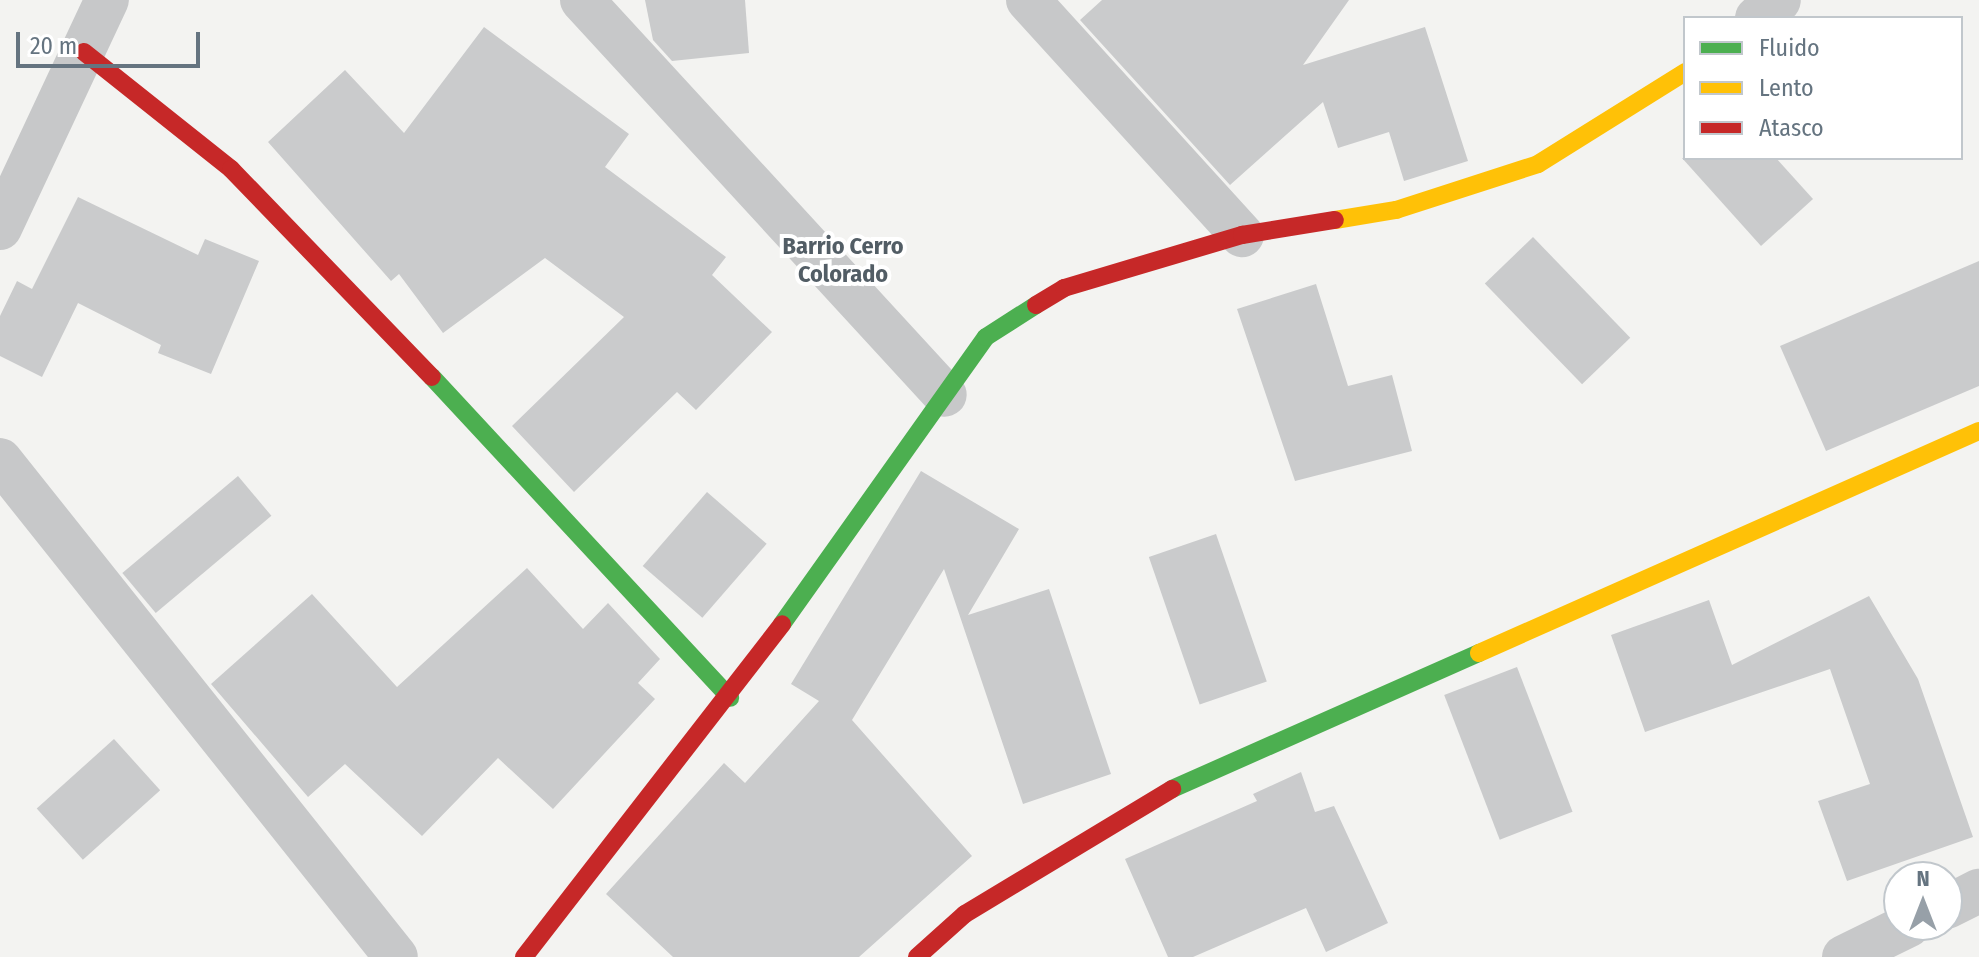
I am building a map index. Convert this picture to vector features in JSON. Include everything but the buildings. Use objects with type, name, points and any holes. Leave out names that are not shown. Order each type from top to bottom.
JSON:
[{"type":"street","points":[[0,228],[107,0]]},
{"type":"street","points":[[582,0],[945,395]]},
{"type":"street","points":[[1028,0],[1242,235]]},
{"type":"street","points":[[1759,16],[1779,0]]},
{"type":"street","points":[[84,52],[231,169],[315,250],[730,698]]},
{"type":"street","points":[[524,957],[730,698],[986,337],[1064,288],[1242,235],[1396,210],[1538,164],[1683,73]]},
{"type":"street","points":[[917,957],[965,914],[1156,796],[1979,431]]},
{"type":"street","points":[[0,460],[396,957]]},
{"type":"street","points":[[1844,957],[1883,938]]},
{"type":"traffic: fast","points":[[782,624],[986,337],[1036,305]]},
{"type":"traffic: fast","points":[[432,377],[730,698]]},
{"type":"traffic: fast","points":[[1172,789],[1479,653]]},
{"type":"traffic: slow","points":[[1335,220],[1396,210],[1538,164],[1683,73]]},
{"type":"traffic: slow","points":[[1479,653],[1979,431]]},
{"type":"traffic: jam","points":[[84,52],[231,169],[432,377]]},
{"type":"traffic: jam","points":[[1036,305],[1064,288],[1242,235],[1335,220]]},
{"type":"traffic: jam","points":[[524,957],[782,624]]},
{"type":"traffic: jam","points":[[917,957],[965,914],[1172,789]]},
{"type":"district","name":"Barrio Cerro Colorado","points":[[843,261]]}]
